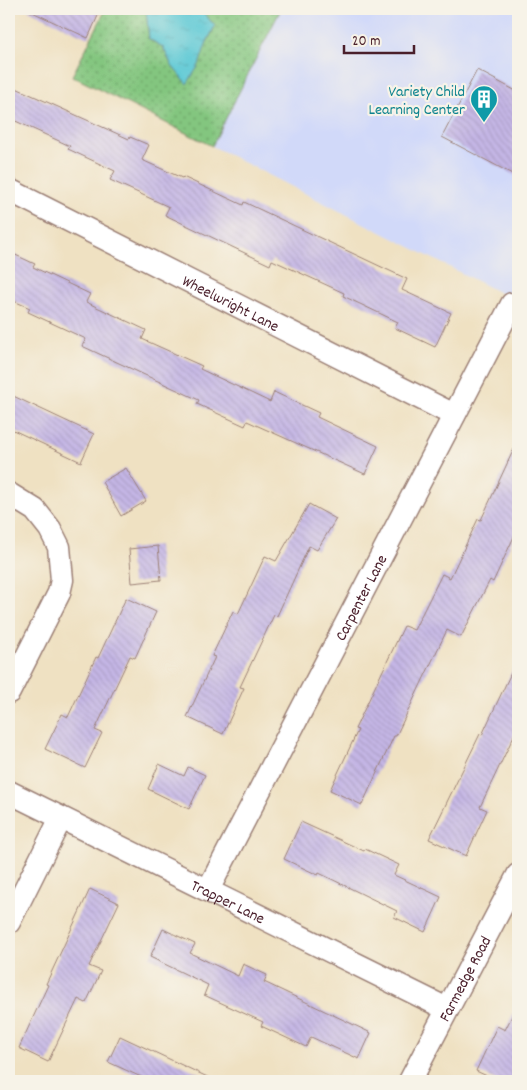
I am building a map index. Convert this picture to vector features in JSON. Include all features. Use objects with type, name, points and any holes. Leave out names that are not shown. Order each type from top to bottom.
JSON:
[{"type":"street","name":"Wheelwright Lane","points":[[9,190],[454,415]]},
{"type":"street","name":"Carpenter Lane","points":[[208,890],[512,304]]},
{"type":"street","points":[[9,494],[35,510],[50,529],[59,547],[62,580],[59,594],[9,692]]},
{"type":"street","name":"Trapper Lane","points":[[9,792],[447,1009]]},
{"type":"street","points":[[9,922],[61,818]]},
{"type":"street","name":"Farmedge Road","points":[[410,1081],[518,875]]},
{"type":"shaded area","points":[[281,9],[518,9],[518,302],[212,146]]},
{"type":"green space","points":[[106,9],[146,9],[149,39],[163,47],[172,66],[206,44],[215,26],[200,9],[281,9],[212,146],[72,76]]},
{"type":"water","points":[[146,9],[200,9],[215,26],[199,65],[187,84],[172,66],[163,47],[149,39]]},
{"type":"building","points":[[26,9],[101,9],[88,38]]},
{"type":"building","name":"Variety Child Learning Center","points":[[477,70],[518,92],[518,177],[442,137]]},
{"type":"building","points":[[16,88],[129,139],[130,137],[149,145],[142,160],[243,205],[244,202],[407,279],[402,290],[451,313],[435,347],[395,328],[398,322],[343,296],[344,293],[272,260],[270,265],[165,215],[169,207],[110,180],[115,171],[68,149],[70,146],[9,118],[9,102]]},
{"type":"building","points":[[9,252],[35,264],[33,267],[90,294],[86,302],[146,330],[142,339],[202,366],[200,369],[270,402],[274,392],[319,413],[317,417],[378,446],[365,474],[247,421],[245,426],[197,404],[199,400],[82,346],[86,339],[28,312],[30,308],[9,299]]},
{"type":"building","points":[[9,394],[94,434],[81,462],[9,428]]},
{"type":"building","points":[[518,440],[518,528],[493,582],[490,580],[461,637],[447,630],[362,805],[330,790],[358,730],[355,729],[404,626],[414,630],[442,574],[450,578],[478,519],[481,520]]},
{"type":"building","points":[[126,468],[146,501],[121,516],[102,482]]},
{"type":"building","points":[[309,504],[336,519],[317,550],[309,546],[277,616],[274,615],[240,687],[244,688],[223,734],[187,717],[215,657],[212,656],[233,611],[238,614],[265,556],[276,561]]},
{"type":"building","points":[[158,546],[161,580],[132,583],[129,549]]},
{"type":"building","points":[[126,598],[156,612],[135,658],[130,656],[95,730],[102,733],[85,768],[45,749],[62,714],[68,717]]},
{"type":"building","points":[[518,658],[518,727],[480,807],[487,810],[466,856],[429,839],[480,734],[482,735]]},
{"type":"building","points":[[159,764],[184,776],[188,767],[205,775],[189,809],[148,789]]},
{"type":"building","points":[[301,822],[399,865],[394,875],[441,897],[425,932],[394,917],[397,911],[319,873],[318,875],[284,859]]},
{"type":"building","points":[[90,889],[119,903],[89,966],[101,971],[86,1003],[78,999],[48,1062],[19,1048]]},
{"type":"building","points":[[163,929],[195,944],[190,953],[238,976],[243,964],[267,975],[264,982],[371,1033],[359,1059],[311,1037],[306,1047],[261,1026],[263,1022],[204,995],[208,985],[150,957]]},
{"type":"building","points":[[518,1004],[518,1081],[498,1081],[476,1071],[497,1026],[505,1030]]},
{"type":"building","points":[[120,1036],[216,1081],[150,1081],[108,1062]]},
{"type":"place","name":"Variety Child Learning Center","points":[[484,123]]}]
